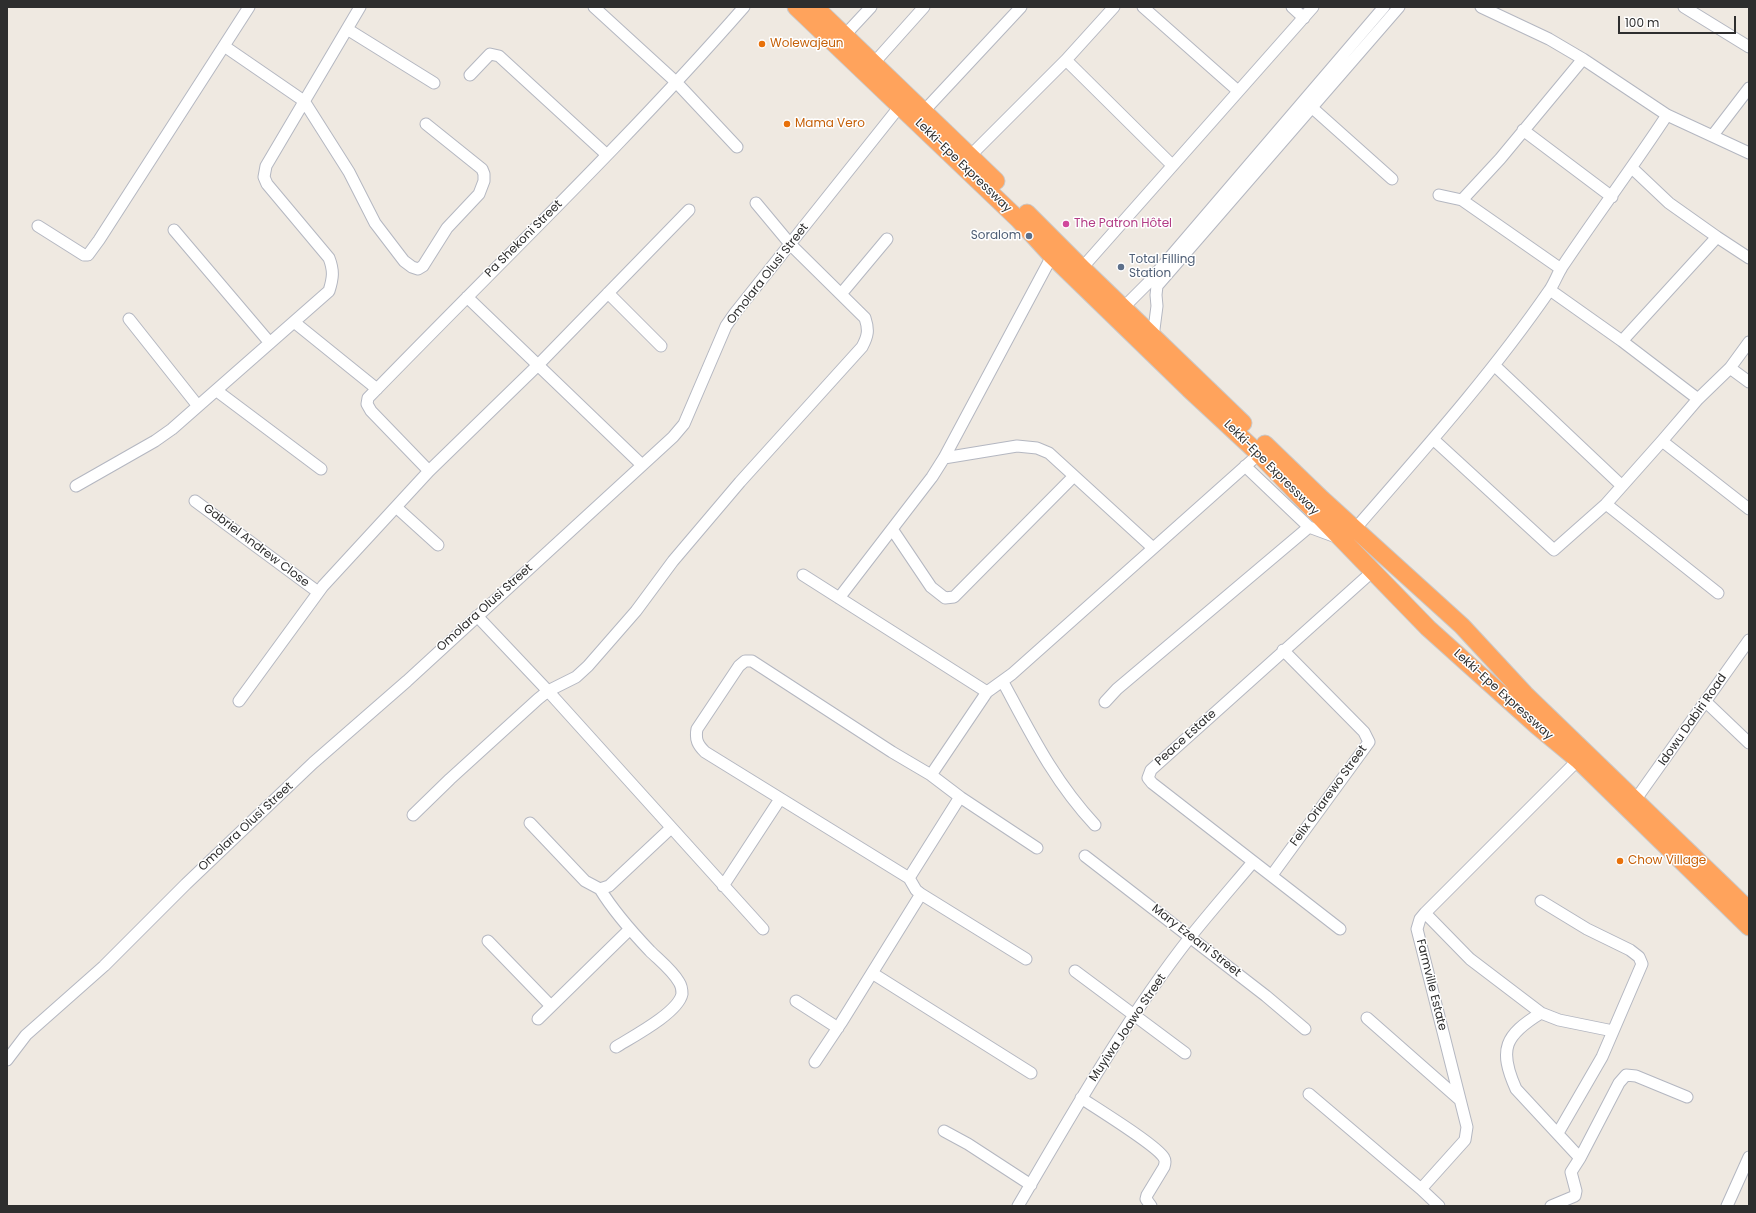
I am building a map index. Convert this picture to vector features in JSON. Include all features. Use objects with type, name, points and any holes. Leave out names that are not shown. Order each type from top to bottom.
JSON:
[{"type":"highway","name":"Lekki-Epe Expressway","points":[[796,7],[1019,220],[1052,256],[1189,389],[1349,534],[1462,626],[1525,694],[1636,799],[1749,910]]},
{"type":"highway","name":"Lekki-Epe Expressway","points":[[815,7],[970,156],[1349,534],[1373,571],[1438,637],[1578,760],[1749,927]]},
{"type":"highway","points":[[1438,637],[1449,614]]},
{"type":"highway","points":[[1438,637],[1462,626]]},
{"type":"street","points":[[38,226],[84,255],[88,255],[249,7]]},
{"type":"street","points":[[76,486],[155,441],[217,391],[329,291],[333,278],[333,268],[329,258],[267,184],[264,177],[266,166],[360,7]]},
{"type":"street","points":[[594,7],[676,82],[737,147]]},
{"type":"street","name":"Pa Shekoni Street","points":[[429,471],[371,411],[367,404],[368,398],[607,155],[744,7]]},
{"type":"street","points":[[844,36],[871,7]]},
{"type":"street","points":[[873,64],[924,7]]},
{"type":"street","points":[[924,111],[1021,7]]},
{"type":"street","points":[[970,156],[1066,60],[1114,7]]},
{"type":"street","points":[[1143,7],[1238,91]]},
{"type":"street","points":[[1292,7],[1304,18]]},
{"type":"street","points":[[1082,268],[1313,7]]},
{"type":"street","points":[[1308,104],[1384,7]]},
{"type":"street","points":[[1123,308],[1190,240],[1308,104],[1399,7]]},
{"type":"street","points":[[1481,7],[1549,39],[1583,59],[1667,115],[1714,135],[1749,153]]},
{"type":"street","points":[[1684,7],[1749,47]]},
{"type":"street","points":[[347,29],[434,83]]},
{"type":"street","points":[[224,46],[304,101],[349,172],[375,223],[404,261],[412,267],[418,269],[423,266],[447,228],[479,194],[484,181],[482,169],[426,124]]},
{"type":"street","points":[[470,75],[490,54],[499,56],[607,155]]},
{"type":"street","points":[[1462,200],[1500,159],[1583,59]]},
{"type":"street","points":[[1066,60],[1172,165]]},
{"type":"street","points":[[1714,135],[1749,88]]},
{"type":"street","points":[[1308,104],[1392,179]]},
{"type":"street","name":"Omolara Olusi Street","points":[[7,1060],[26,1035],[104,966],[186,884],[313,763],[477,616],[642,465],[684,424],[726,326],[900,106]]},
{"type":"street","points":[[1245,466],[1309,527],[1349,534],[1433,439],[1494,365],[1550,290],[1561,269],[1632,168],[1667,115]]},
{"type":"street","points":[[1523,130],[1612,197]]},
{"type":"street","points":[[1632,168],[1669,203],[1749,258]]},
{"type":"street","points":[[1439,195],[1462,200],[1561,269]]},
{"type":"street","points":[[413,815],[456,773],[538,699],[548,691],[576,677],[588,666],[636,611],[673,561],[740,482],[862,347],[868,337],[868,329],[865,318],[791,245],[756,203]]},
{"type":"street","points":[[239,701],[318,592],[429,471],[538,365],[689,210]]},
{"type":"street","points":[[174,230],[270,343]]},
{"type":"street","points":[[1622,341],[1717,237]]},
{"type":"street","points":[[841,294],[887,239]]},
{"type":"street","points":[[1153,338],[1157,306],[1157,286],[1190,240]]},
{"type":"street","points":[[839,598],[944,458],[1052,256]]},
{"type":"street","points":[[1550,290],[1622,341],[1698,399]]},
{"type":"street","points":[[608,293],[661,346]]},
{"type":"street","points":[[467,297],[642,465]]},
{"type":"street","points":[[130,320],[198,406]]},
{"type":"street","points":[[294,322],[377,389]]},
{"type":"street","points":[[1433,439],[1554,550],[1606,504],[1621,485],[1698,399],[1730,368],[1749,342]]},
{"type":"street","points":[[1494,365],[1621,485]]},
{"type":"street","points":[[1730,368],[1749,382]]},
{"type":"street","points":[[217,391],[321,469]]},
{"type":"street","points":[[1662,441],[1749,509]]},
{"type":"street","points":[[944,458],[1017,446],[1037,448],[1049,453],[1153,548]]},
{"type":"street","points":[[931,776],[987,692],[1003,682],[1259,454]]},
{"type":"street","points":[[892,529],[931,587],[945,598],[954,597],[1074,476]]},
{"type":"street","name":"Gabriel Andrew Close","points":[[195,501],[318,592]]},
{"type":"street","points":[[1606,504],[1718,593]]},
{"type":"street","points":[[396,507],[438,545]]},
{"type":"street","points":[[1105,702],[1117,689],[1309,527]]},
{"type":"street","name":"Peace Estate","points":[[1340,929],[1152,783],[1148,778],[1151,770],[1283,650],[1373,571]]},
{"type":"street","points":[[803,575],[987,692]]},
{"type":"street","points":[[477,616],[548,691],[763,929]]},
{"type":"street","name":"Idowu Dabiri Road","points":[[1636,799],[1749,640]]},
{"type":"street","name":"Felix Oriarewo Street","points":[[1272,875],[1369,742],[1364,732],[1283,650]]},
{"type":"street","points":[[1026,959],[921,894],[916,890],[909,878],[705,752],[698,746],[696,737],[698,729],[739,666],[745,661],[752,661],[931,776],[1037,848]]},
{"type":"street","points":[[1003,682],[1056,777],[1075,804],[1095,825]]},
{"type":"street","points":[[1706,702],[1749,743]]},
{"type":"street","name":"Farmville Estate","points":[[1423,1187],[1465,1140],[1467,1127],[1417,929],[1420,919],[1578,760]]},
{"type":"street","points":[[909,878],[960,796]]},
{"type":"street","points":[[723,886],[780,798]]},
{"type":"street","points":[[530,823],[585,881],[600,889],[608,903],[629,930],[674,976],[681,987],[682,994],[669,1012],[616,1047]]},
{"type":"street","points":[[600,889],[609,886],[671,828]]},
{"type":"street","name":"Mary Ezeani Street","points":[[1085,856],[1266,996],[1305,1029]]},
{"type":"street","name":"Muyiwa Joawo Street","points":[[1018,1206],[1081,1098],[1135,1015],[1190,937],[1253,862]]},
{"type":"street","points":[[815,1062],[838,1028],[921,894]]},
{"type":"street","points":[[1541,901],[1587,929],[1630,950],[1640,957],[1642,964],[1602,1057],[1558,1133]]},
{"type":"street","points":[[1425,913],[1470,959],[1541,1013],[1559,1020],[1613,1030]]},
{"type":"street","points":[[538,1019],[629,930]]},
{"type":"street","points":[[488,941],[551,1006]]},
{"type":"street","points":[[1075,971],[1185,1053]]},
{"type":"street","points":[[872,973],[1031,1073]]},
{"type":"street","points":[[796,1001],[838,1028]]},
{"type":"street","points":[[1541,1013],[1516,1030],[1507,1045],[1509,1075],[1516,1089],[1524,1099],[1558,1133],[1580,1158]]},
{"type":"street","points":[[1367,1018],[1459,1099]]},
{"type":"street","points":[[1551,1206],[1575,1196],[1576,1191],[1571,1172],[1619,1084],[1626,1076],[1636,1076],[1687,1097]]},
{"type":"street","points":[[1309,1094],[1423,1187],[1439,1206]]},
{"type":"street","points":[[1081,1098],[1135,1134],[1164,1158],[1166,1163],[1147,1195],[1146,1199],[1151,1206]]},
{"type":"street","points":[[944,1132],[968,1144],[1031,1184]]},
{"type":"street","points":[[1727,1206],[1749,1157]]},
{"type":"place","name":"Wolewajeun","points":[[762,44]]},
{"type":"place","name":"Mama Vero","points":[[787,124]]},
{"type":"place","name":"The Patron Hôtel","points":[[1066,224]]},
{"type":"place","name":"Soralom","points":[[1029,236]]},
{"type":"place","name":"Total Filling Station","points":[[1121,267]]},
{"type":"place","name":"Chow Village","points":[[1620,861]]}]
